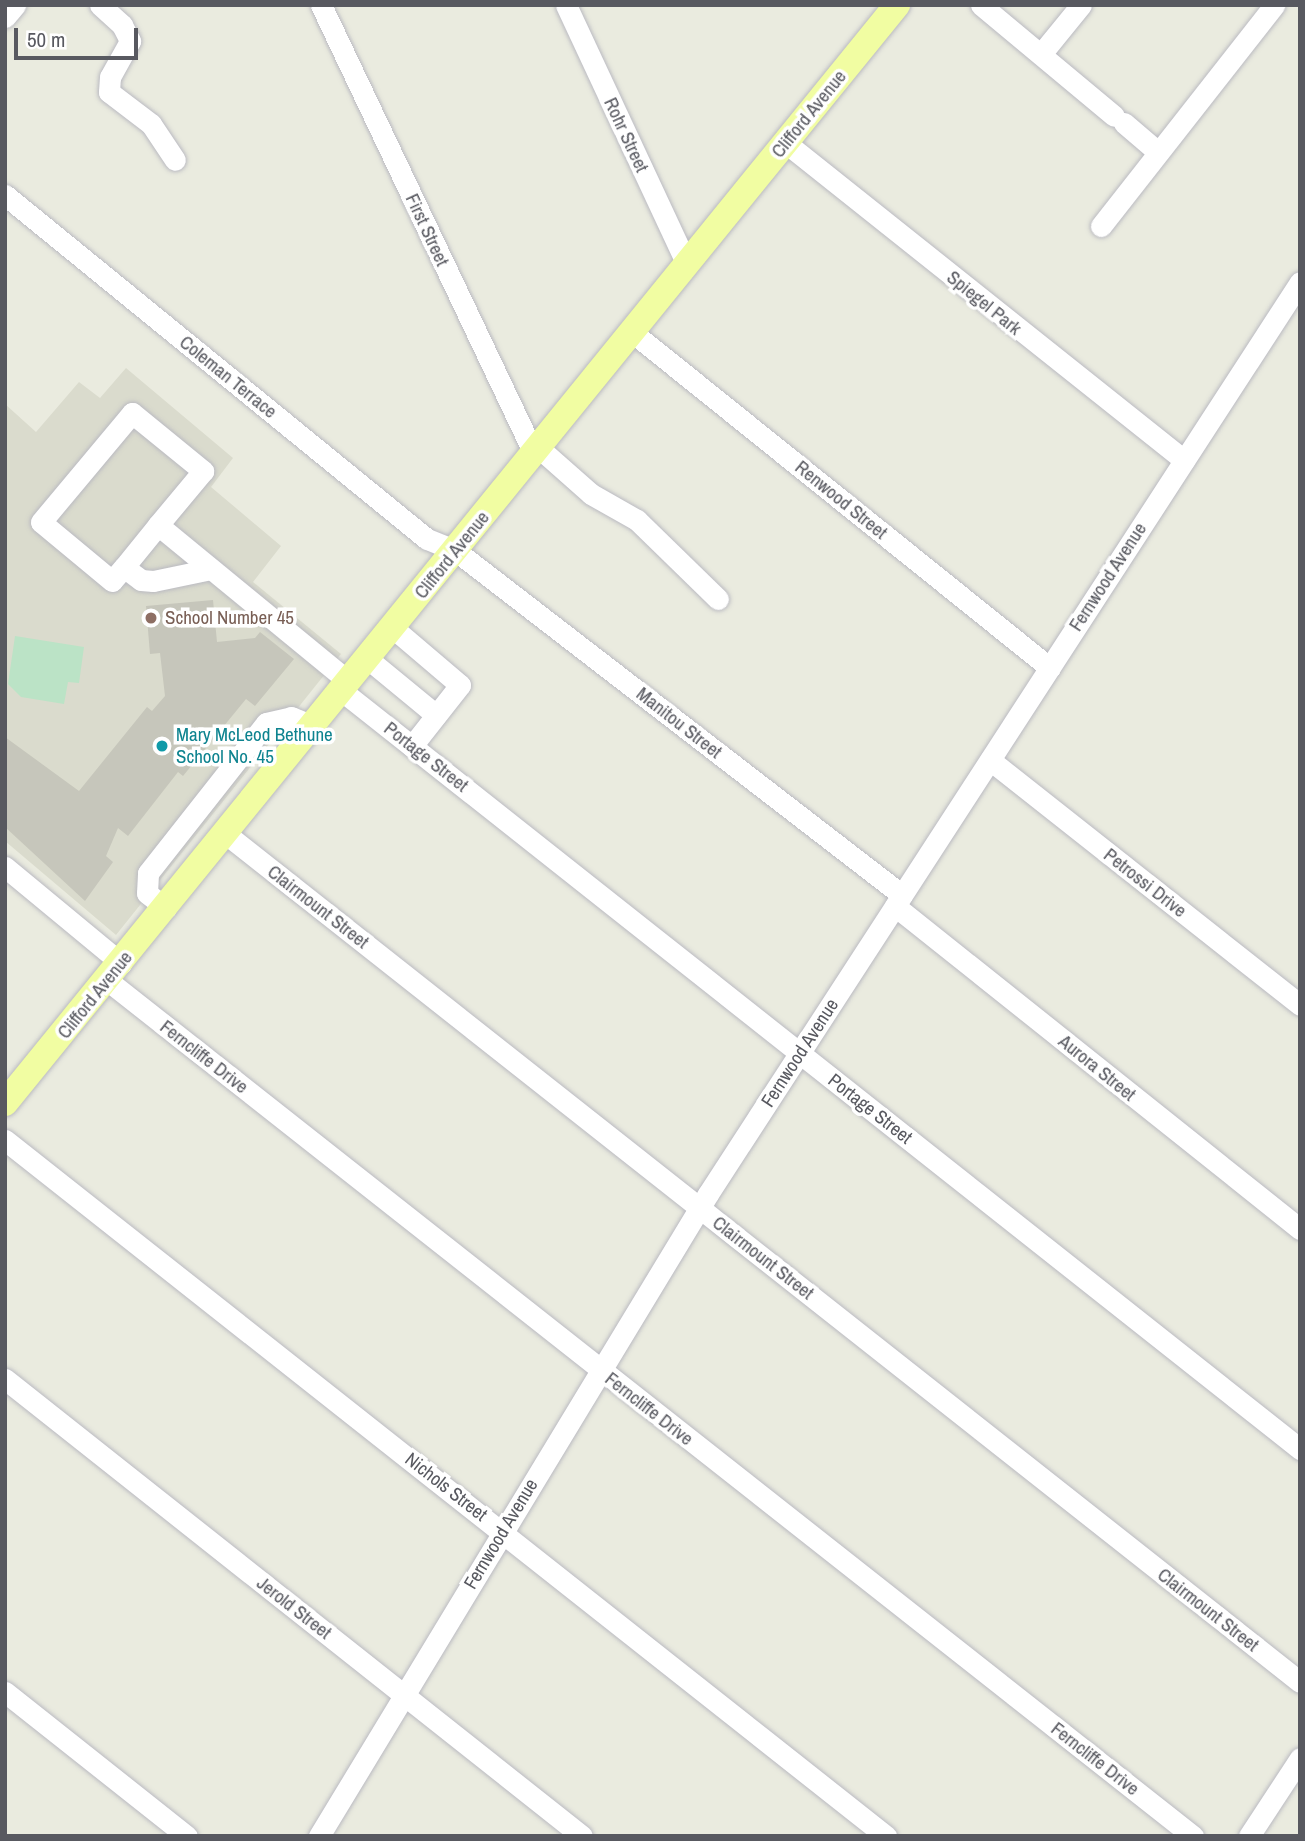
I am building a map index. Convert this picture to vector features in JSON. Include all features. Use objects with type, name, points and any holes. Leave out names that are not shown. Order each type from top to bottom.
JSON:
[{"type":"main road","name":"Clifford Avenue","points":[[5,1103],[897,5]]},
{"type":"street","points":[[5,17],[15,5]]},
{"type":"street","points":[[100,5],[117,20],[130,41],[110,77],[109,92],[150,124],[175,160]]},
{"type":"street","name":"First Street","points":[[321,5],[536,451]]},
{"type":"street","name":"Rohr Street","points":[[566,5],[687,264]]},
{"type":"street","points":[[981,5],[1158,152]]},
{"type":"street","points":[[1041,54],[1081,5]]},
{"type":"street","points":[[1101,226],[1274,5]]},
{"type":"street","name":"Spiegel Park","points":[[786,143],[1184,460]]},
{"type":"street","name":"Coleman Terrace","points":[[5,195],[427,539],[456,551]]},
{"type":"street","name":"Fernwood Avenue","points":[[319,1836],[700,1207],[1300,282]]},
{"type":"street","name":"Renwood Street","points":[[632,332],[1049,668]]},
{"type":"street","points":[[132,413],[202,471],[158,525],[112,581],[41,522],[132,413]]},
{"type":"street","points":[[536,451],[591,494],[637,520],[719,599]]},
{"type":"street","name":"Portage Street","points":[[158,525],[412,746],[1300,1449]]},
{"type":"street","name":"Manitou Street","points":[[456,551],[898,901]]},
{"type":"street","points":[[124,567],[141,580],[153,581],[211,569]]},
{"type":"street","points":[[393,628],[460,685],[412,746]]},
{"type":"street","points":[[368,659],[436,715]]},
{"type":"street","points":[[166,908],[147,893],[148,873],[266,723],[291,717],[313,726]]},
{"type":"street","name":"Petrossi Drive","points":[[990,760],[1300,1005]]},
{"type":"street","name":"Clairmount Street","points":[[226,834],[1300,1682]]},
{"type":"street","name":"Ferncliffe Drive","points":[[5,867],[114,971],[601,1371],[1193,1836]]},
{"type":"street","name":"Aurora Street","points":[[898,901],[1300,1229]]},
{"type":"street","name":"Nichols Street","points":[[5,1140],[886,1836]]},
{"type":"street","name":"Jerold Street","points":[[5,1380],[582,1836]]},
{"type":"street","points":[[5,1692],[187,1836]]},
{"type":"street","points":[[1249,1836],[1300,1758]]},
{"type":"shaded area","name":"School Number 45","points":[[126,368],[233,458],[211,487],[281,546],[253,582],[341,654],[116,935],[5,841],[5,404],[36,432],[79,382],[100,398]]},
{"type":"green space","points":[[15,636],[84,647],[79,683],[68,682],[64,704],[21,697],[8,684]]},
{"type":"building","name":"Mary McLeod Bethune School No. 45","points":[[213,600],[217,642],[255,638],[260,632],[294,659],[255,706],[246,699],[183,776],[178,772],[128,836],[118,828],[106,856],[113,862],[85,901],[5,827],[5,737],[79,791],[147,707],[152,711],[165,696],[160,653],[150,654],[146,606]]},
{"type":"place","name":"School Number 45","points":[[151,618]]},
{"type":"place","name":"Mary McLeod Bethune School No. 45","points":[[162,746]]}]
